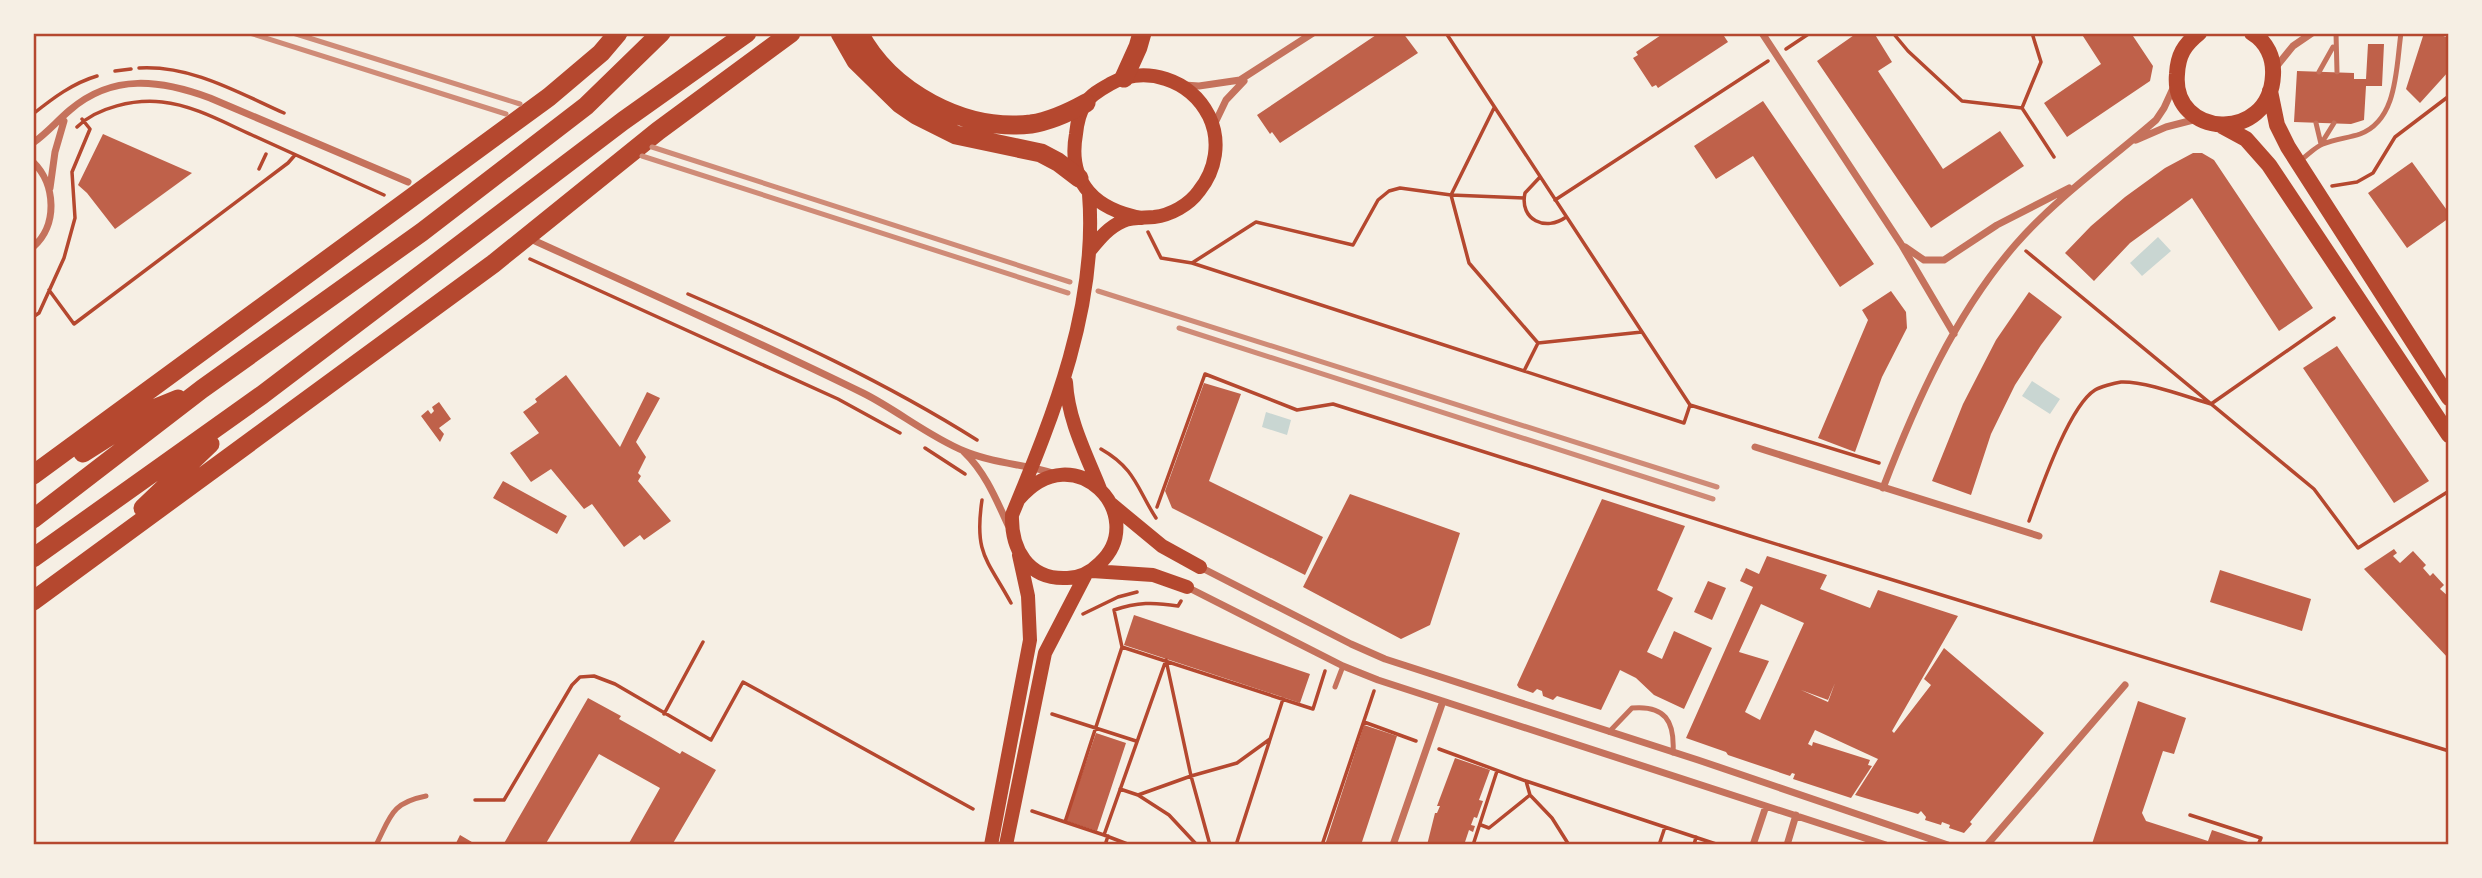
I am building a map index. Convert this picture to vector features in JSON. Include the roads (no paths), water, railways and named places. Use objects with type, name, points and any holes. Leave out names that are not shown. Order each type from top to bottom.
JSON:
[{"type":"highway","points":[[33,475],[549,97],[601,53],[618,33]]},
{"type":"highway","points":[[33,519],[202,389],[422,232],[586,106],[662,33]]},
{"type":"highway","points":[[33,558],[262,395],[623,121],[747,33]]},
{"type":"highway","points":[[33,601],[493,264],[658,131],[791,33]]},
{"type":"highway","points":[[840,33],[856,61],[900,104],[916,115],[956,135],[1041,153],[1058,162],[1084,186]]},
{"type":"highway","points":[[859,33],[879,62],[905,89],[953,112],[979,120],[1029,124],[1051,119],[1086,103]]},
{"type":"highway","points":[[1124,78],[1142,33]]},
{"type":"highway","points":[[33,485],[151,410],[202,389]]},
{"type":"highway","points":[[85,563],[262,395]]},
{"type":"main road","points":[[2199,33],[2183,40],[2176,82],[2183,103],[2199,118],[2222,126],[2235,124],[2255,115],[2270,91],[2272,61],[2267,46],[2252,33]]},
{"type":"main road","points":[[991,845],[1028,654],[1028,609],[1019,554],[1012,532],[1012,515],[1066,374],[1091,249],[1084,186],[1073,149],[1079,118],[1086,103],[1104,87],[1124,78],[1154,75],[1181,85],[1202,105],[1217,142],[1215,158],[1199,191],[1186,204],[1172,212],[1117,224],[1101,235],[1091,249]]},
{"type":"main road","points":[[2270,91],[2277,124],[2298,162],[2449,398]]},
{"type":"main road","points":[[2222,126],[2246,139],[2269,164],[2449,435]]},
{"type":"main road","points":[[1084,186],[1100,204],[1124,215],[1142,218]]},
{"type":"main road","points":[[1066,374],[1067,396],[1076,429],[1100,489],[1111,503],[1162,546],[1200,567]]},
{"type":"main road","points":[[1019,499],[1029,487],[1042,478],[1057,474],[1073,475],[1100,489]]},
{"type":"main road","points":[[1006,845],[1045,653],[1089,572],[1103,561],[1112,548],[1116,517],[1111,503]]},
{"type":"main road","points":[[1019,554],[1039,572],[1052,577],[1066,579],[1089,572],[1153,575],[1187,587]]},
{"type":"street","points":[[1181,85],[1240,80],[1313,33]]},
{"type":"street","points":[[1762,33],[1901,244],[1954,334]]},
{"type":"street","points":[[2273,74],[2281,58],[2312,33]]},
{"type":"street","points":[[1213,129],[1226,100],[1250,75]]},
{"type":"street","points":[[33,143],[51,130],[70,110],[98,91],[121,85],[152,82],[183,88],[408,182]]},
{"type":"street","points":[[1883,488],[1929,380],[1970,307],[2017,243],[2076,185],[2156,120],[2176,82]]},
{"type":"street","points":[[33,247],[47,227],[52,208],[50,188],[61,127],[70,110]]},
{"type":"street","points":[[2129,144],[2166,127],[2199,118]]},
{"type":"street","points":[[33,162],[45,176],[50,188]]},
{"type":"street","points":[[1901,244],[1924,260],[1944,260],[1997,225],[2076,185]]},
{"type":"street","points":[[536,241],[855,389],[964,451],[1005,464],[1031,466],[1057,474]]},
{"type":"street","points":[[1755,447],[2039,536]]},
{"type":"street","points":[[964,451],[979,467],[1012,532]]},
{"type":"street","points":[[1200,567],[1351,645],[1385,659],[1948,845]]},
{"type":"street","points":[[1187,587],[1343,666],[1377,680],[1886,845]]},
{"type":"street","points":[[1987,845],[2125,685]]},
{"type":"street","points":[[1393,845],[1443,701]]},
{"type":"street","points":[[1753,845],[1766,806]]},
{"type":"street","points":[[1787,845],[1796,815]]},
{"type":"lane","points":[[2336,33],[2337,72]]},
{"type":"lane","points":[[2321,144],[2360,134],[2374,127],[2384,116],[2390,103],[2401,33]]},
{"type":"lane","points":[[2319,72],[2335,46]]},
{"type":"lane","points":[[2316,123],[2321,144]]},
{"type":"lane","points":[[2298,162],[2321,144],[2334,124]]},
{"type":"lane","points":[[1335,687],[1343,666]]},
{"type":"lane","points":[[1609,732],[1632,708],[1651,707],[1664,714],[1671,725],[1673,752]]},
{"type":"lane","points":[[376,845],[396,807],[410,799],[426,796]]},
{"type":"railway","points":[[250,33],[506,114]]},
{"type":"railway","points":[[293,33],[520,104]]},
{"type":"railway","points":[[652,147],[1070,282]]},
{"type":"railway","points":[[642,156],[1068,293]]},
{"type":"railway","points":[[1098,291],[1717,487]]},
{"type":"railway","points":[[1179,328],[1713,499]]}]
